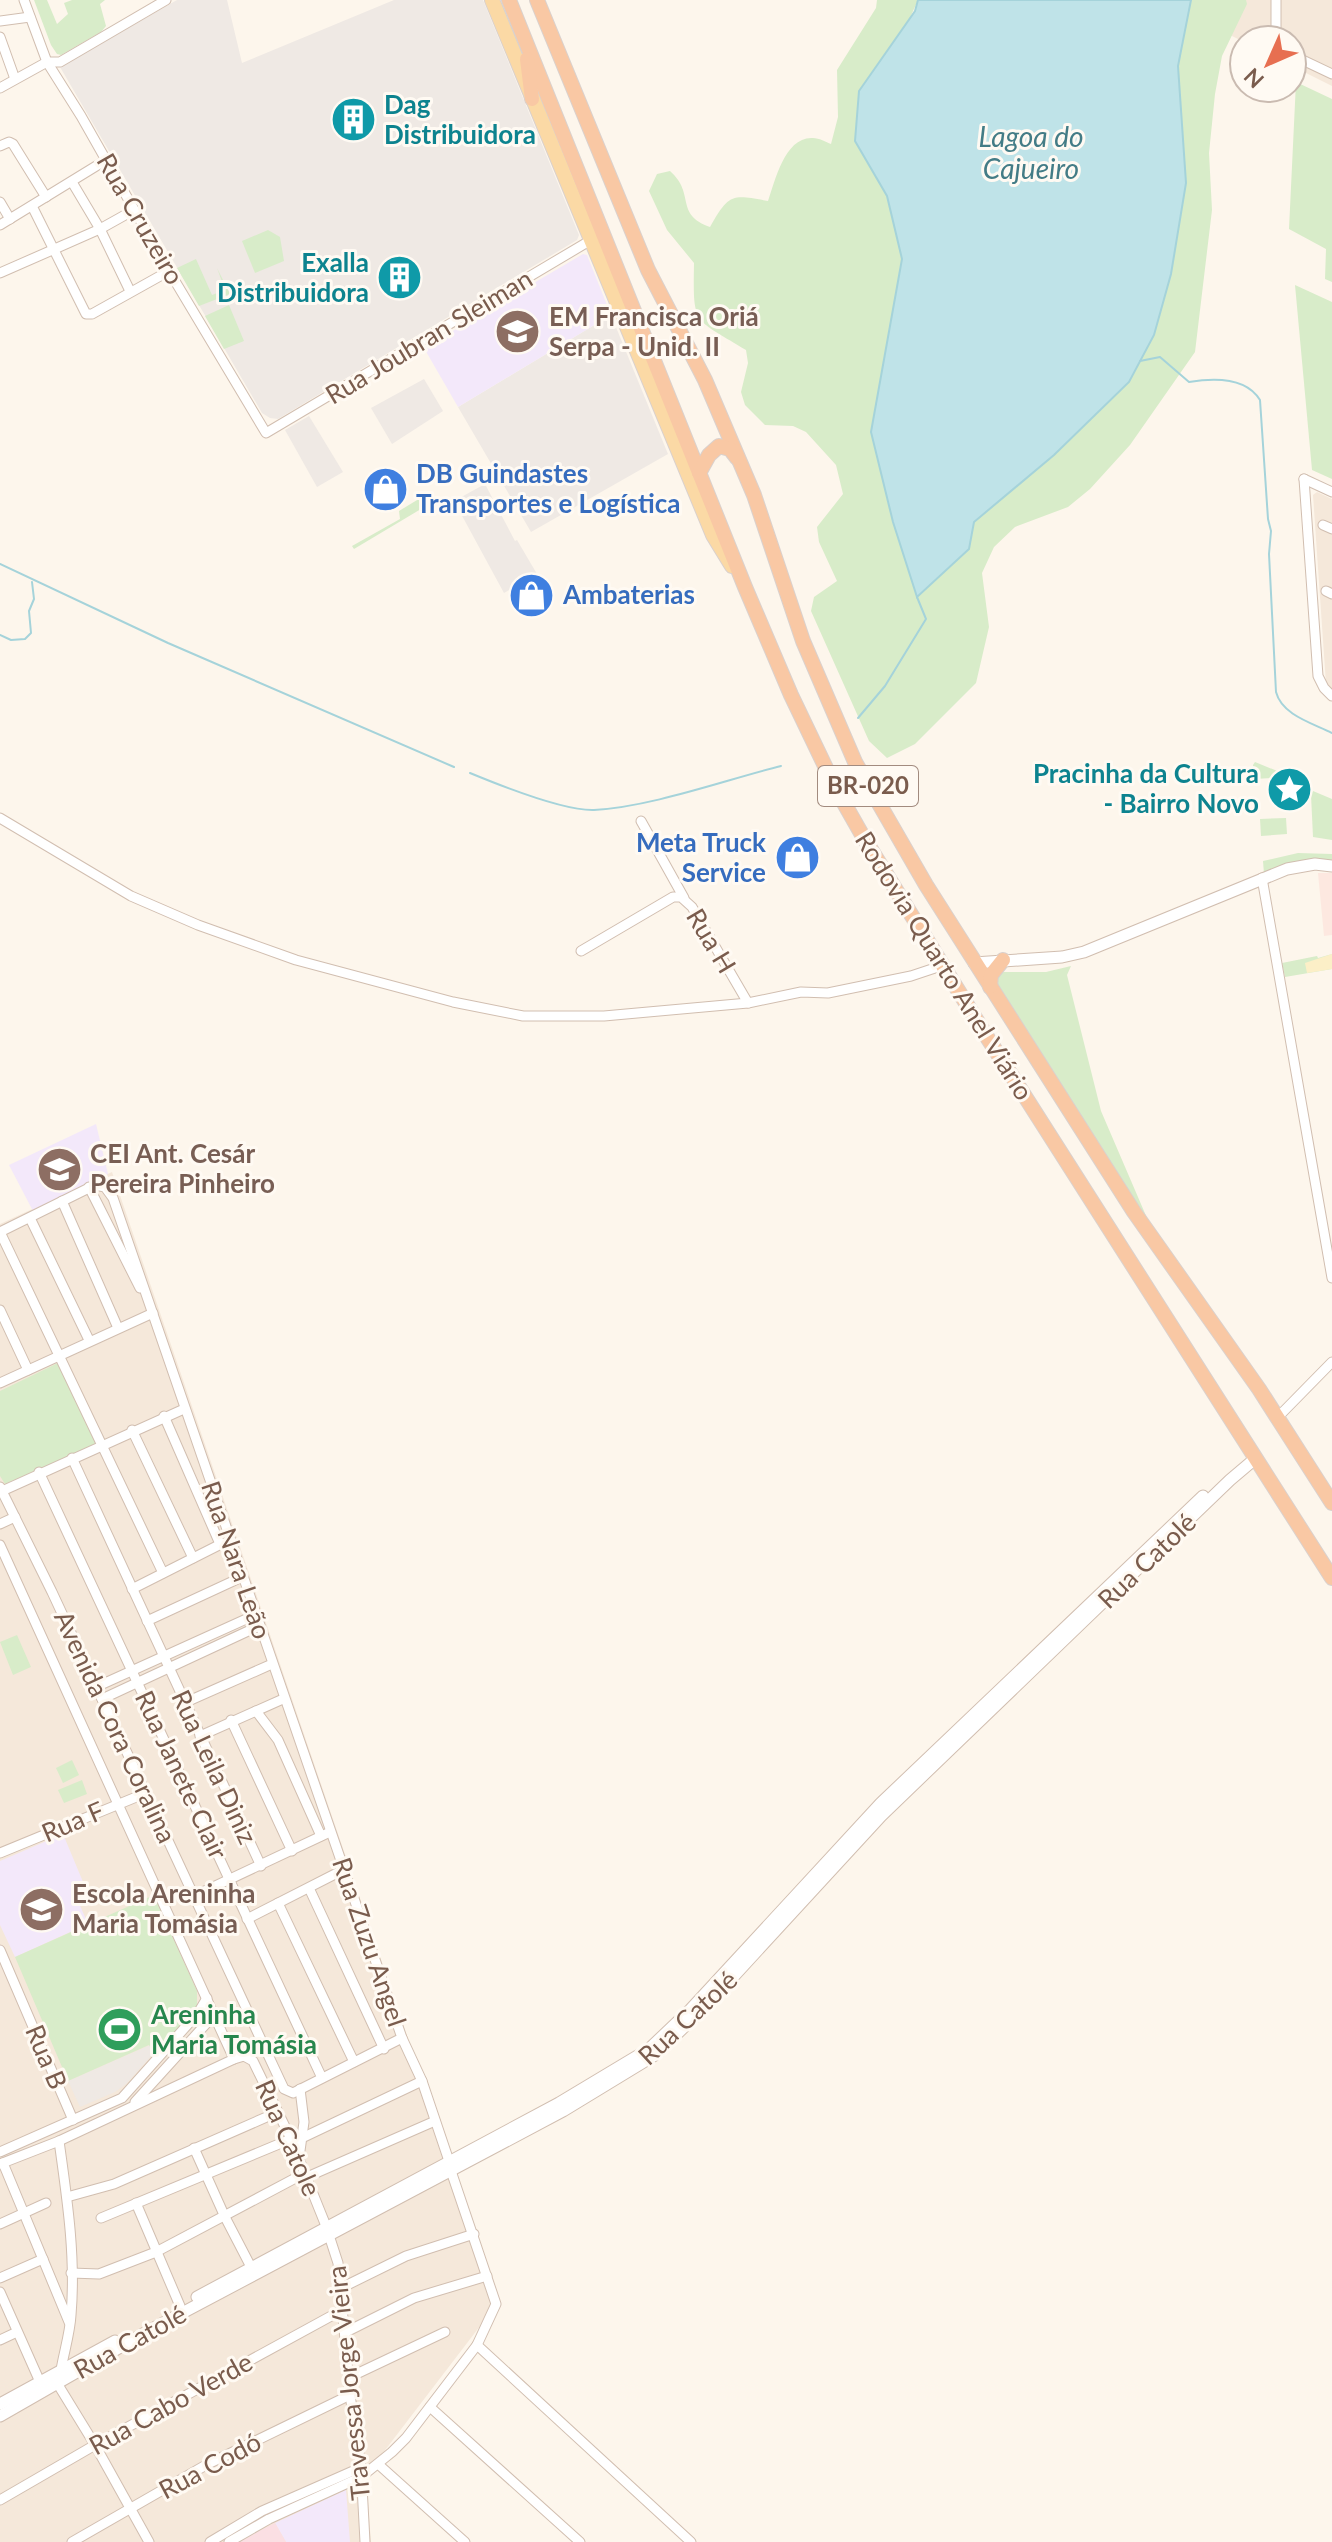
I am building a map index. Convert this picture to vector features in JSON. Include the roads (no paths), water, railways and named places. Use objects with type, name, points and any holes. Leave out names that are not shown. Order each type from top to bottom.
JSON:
[{"type":"highway","name":"Rodovia Quarto Anel Viário","points":[[509,0],[745,587],[791,695],[836,789],[987,1037],[1332,1578]]},
{"type":"highway","name":"Rodovia Quarto Anel Viário","points":[[537,0],[648,270],[705,380],[740,461],[759,508],[803,641],[861,774],[974,963],[1134,1212],[1278,1417],[1332,1503]]},
{"type":"highway","points":[[543,15],[548,0]]},
{"type":"highway","points":[[523,35],[532,99]]},
{"type":"highway","points":[[699,473],[709,455],[719,446],[730,449],[740,461]]},
{"type":"highway","points":[[900,896],[926,885]]},
{"type":"highway","points":[[990,987],[991,975],[1003,960]]},
{"type":"highway","points":[[987,1037],[1012,1022]]},
{"type":"main road","name":"BR-020","points":[[492,0],[713,535],[745,587]]},
{"type":"street","name":"Rua Cruzeiro","points":[[24,0],[47,62],[266,433]]},
{"type":"street","points":[[0,88],[47,62],[60,62],[166,0]]},
{"type":"street","points":[[1276,0],[1276,24]]},
{"type":"street","points":[[0,21],[30,17]]},
{"type":"street","points":[[0,37],[15,79]]},
{"type":"street","points":[[1308,63],[1332,74]]},
{"type":"street","points":[[0,146],[9,142],[13,144],[46,197]]},
{"type":"street","points":[[0,225],[106,160]]},
{"type":"street","points":[[72,182],[100,229],[130,291]]},
{"type":"street","points":[[0,202],[10,219]]},
{"type":"street","points":[[32,206],[86,314],[92,314],[169,271]]},
{"type":"street","points":[[0,273],[100,229],[134,210]]},
{"type":"street","name":"Rua Joubran Sleiman","points":[[266,433],[591,240]]},
{"type":"street","points":[[1332,492],[1304,479],[1318,676],[1332,696]]},
{"type":"street","points":[[0,818],[131,896],[198,925],[296,960],[501,1013],[547,1017],[604,1016],[748,1003],[801,992],[828,993],[911,976],[944,965]]},
{"type":"street","points":[[641,821],[684,898]]},
{"type":"street","points":[[974,963],[1062,957],[1084,952],[1287,869],[1315,864],[1332,866]]},
{"type":"street","points":[[1262,878],[1332,1278]]},
{"type":"street","name":"Rua H","points":[[581,951],[673,897],[684,898],[748,1003]]},
{"type":"street","name":"Rua Nara Leão","points":[[147,1299],[125,1263],[89,1187],[101,1184],[109,1191],[116,1205],[153,1313],[225,1542]]},
{"type":"street","points":[[89,1187],[0,1232],[163,1573]]},
{"type":"street","points":[[62,1201],[118,1328]]},
{"type":"street","points":[[30,1218],[89,1340]]},
{"type":"street","points":[[0,1310],[28,1370]]},
{"type":"street","points":[[0,1383],[153,1313]]},
{"type":"street","points":[[1278,1417],[1332,1362]]},
{"type":"street","points":[[1,1490],[184,1409]]},
{"type":"street","name":"Rua Nara Leão","points":[[164,1416],[242,1577],[327,1821]]},
{"type":"street","points":[[132,1430],[193,1558]]},
{"type":"street","name":"Rua Catolé","points":[[0,2416],[328,2231],[450,2166],[638,2057],[707,1999],[881,1803],[973,1722],[1176,1520],[1254,1455]]},
{"type":"street","name":"Rua Leila Diniz","points":[[72,1458],[261,1866]]},
{"type":"street","name":"Rua Janete Clair","points":[[39,1472],[322,2078]]},
{"type":"street","name":"Avenida Cora Coralina","points":[[1,1490],[284,2089],[296,2091]]},
{"type":"street","points":[[0,1524],[15,1517]]},
{"type":"street","points":[[132,1589],[225,1542]]},
{"type":"street","name":"Avenida Cora Coralina","points":[[0,1545],[214,2015],[239,2057]]},
{"type":"street","points":[[147,1621],[242,1577]]},
{"type":"street","points":[[96,1687],[255,1615]]},
{"type":"street","points":[[102,1699],[259,1626]]},
{"type":"street","points":[[184,1703],[272,1664]]},
{"type":"street","points":[[200,1736],[283,1699]]},
{"type":"street","points":[[194,1896],[326,1834],[278,1740],[256,1711]]},
{"type":"street","points":[[231,1720],[292,1851]]},
{"type":"street","name":"Rua F","points":[[0,1853],[146,1793]]},
{"type":"street","name":"Rua Zuzu Angel","points":[[296,2091],[402,2038],[343,1870],[326,1834],[327,1821]]},
{"type":"street","points":[[247,1919],[343,1870]]},
{"type":"street","points":[[309,1888],[384,2049]]},
{"type":"street","points":[[278,1903],[354,2062]]},
{"type":"street","name":"Rua B","points":[[0,1950],[73,2120]]},
{"type":"street","points":[[0,2152],[122,2098],[198,2013],[207,1998]]},
{"type":"street","points":[[130,2108],[214,2015]]},
{"type":"street","points":[[229,2542],[378,2464],[406,2438],[477,2345],[496,2304],[422,2081],[402,2038]]},
{"type":"street","points":[[69,2324],[2,2164],[59,2141],[239,2057]]},
{"type":"street","name":"Rua Catole","points":[[239,2057],[253,2061],[291,2139],[328,2231]]},
{"type":"street","points":[[304,2137],[422,2081]]},
{"type":"street","points":[[296,2091],[304,2137],[299,2158]]},
{"type":"street","points":[[67,2197],[114,2184],[278,2112]]},
{"type":"street","points":[[71,2273],[99,2274],[156,2252],[306,2175],[435,2121]]},
{"type":"street","points":[[101,2218],[291,2139]]},
{"type":"street","points":[[59,2141],[67,2197],[71,2273],[69,2324],[61,2370]]},
{"type":"street","points":[[194,2148],[251,2267]]},
{"type":"street","points":[[0,2224],[46,2203]]},
{"type":"street","points":[[136,2203],[180,2306]]},
{"type":"street","name":"Rua Catolé","points":[[0,2404],[251,2267],[328,2231]]},
{"type":"street","name":"Travessa Jorge Vieira","points":[[328,2231],[338,2263],[344,2309],[365,2542]]},
{"type":"street","points":[[341,2288],[406,2256],[474,2234]]},
{"type":"street","points":[[0,2278],[43,2259]]},
{"type":"street","points":[[346,2332],[414,2298],[487,2276]]},
{"type":"street","points":[[0,2292],[40,2382]]},
{"type":"street","name":"Rua Cabo Verde","points":[[0,2500],[344,2309]]},
{"type":"street","points":[[0,2340],[17,2332]]},
{"type":"street","points":[[350,2377],[445,2332]]},
{"type":"street","points":[[477,2345],[684,2540]]},
{"type":"street","points":[[57,2383],[149,2542]]},
{"type":"street","name":"Rua Codó","points":[[72,2542],[206,2465],[350,2395]]},
{"type":"street","points":[[430,2407],[580,2542]]},
{"type":"street","points":[[378,2464],[465,2542]]},
{"type":"street","points":[[210,2542],[262,2511],[361,2472]]},
{"type":"water","name":"Lagoa do Cajueiro","points":[[918,0],[1191,0],[1178,66],[1186,183],[1171,274],[1154,335],[1129,382],[1054,455],[974,522],[969,549],[917,597],[893,522],[871,432],[902,259],[887,196],[855,141],[859,91],[915,11]]},
{"type":"waterway","points":[[1140,361],[1160,357],[1189,382],[1218,380],[1238,383],[1254,392],[1260,400],[1271,531],[1269,554],[1276,692],[1284,707],[1332,733]]},
{"type":"waterway","points":[[0,564],[168,643],[454,767]]},
{"type":"waterway","points":[[0,635],[11,640],[25,639],[31,633],[29,611],[34,599],[32,582]]},
{"type":"waterway","points":[[858,718],[885,686],[926,619],[917,597]]},
{"type":"waterway","points":[[470,773],[549,802],[594,810],[639,804],[781,766]]},
{"type":"place","name":"Dag Distribuidora","points":[[353,120]]},
{"type":"place","name":"Exalla Distribuidora","points":[[400,278]]},
{"type":"place","name":"EM Francisca Oriá Serpa - Unid. II","points":[[518,332]]},
{"type":"place","name":"DB Guindastes Transportes e Logística","points":[[385,489]]},
{"type":"place","name":"Ambaterias","points":[[532,595]]},
{"type":"place","name":"Pracinha da Cultura - Bairro Novo","points":[[1290,789]]},
{"type":"place","name":"Meta Truck Service","points":[[797,858]]},
{"type":"place","name":"CEI Ant. Cesár Pereira Pinheiro","points":[[59,1169]]},
{"type":"place","name":"Escola Areninha Maria Tomásia","points":[[41,1909]]},
{"type":"place","name":"Areninha Maria Tomásia","points":[[120,2030]]}]
